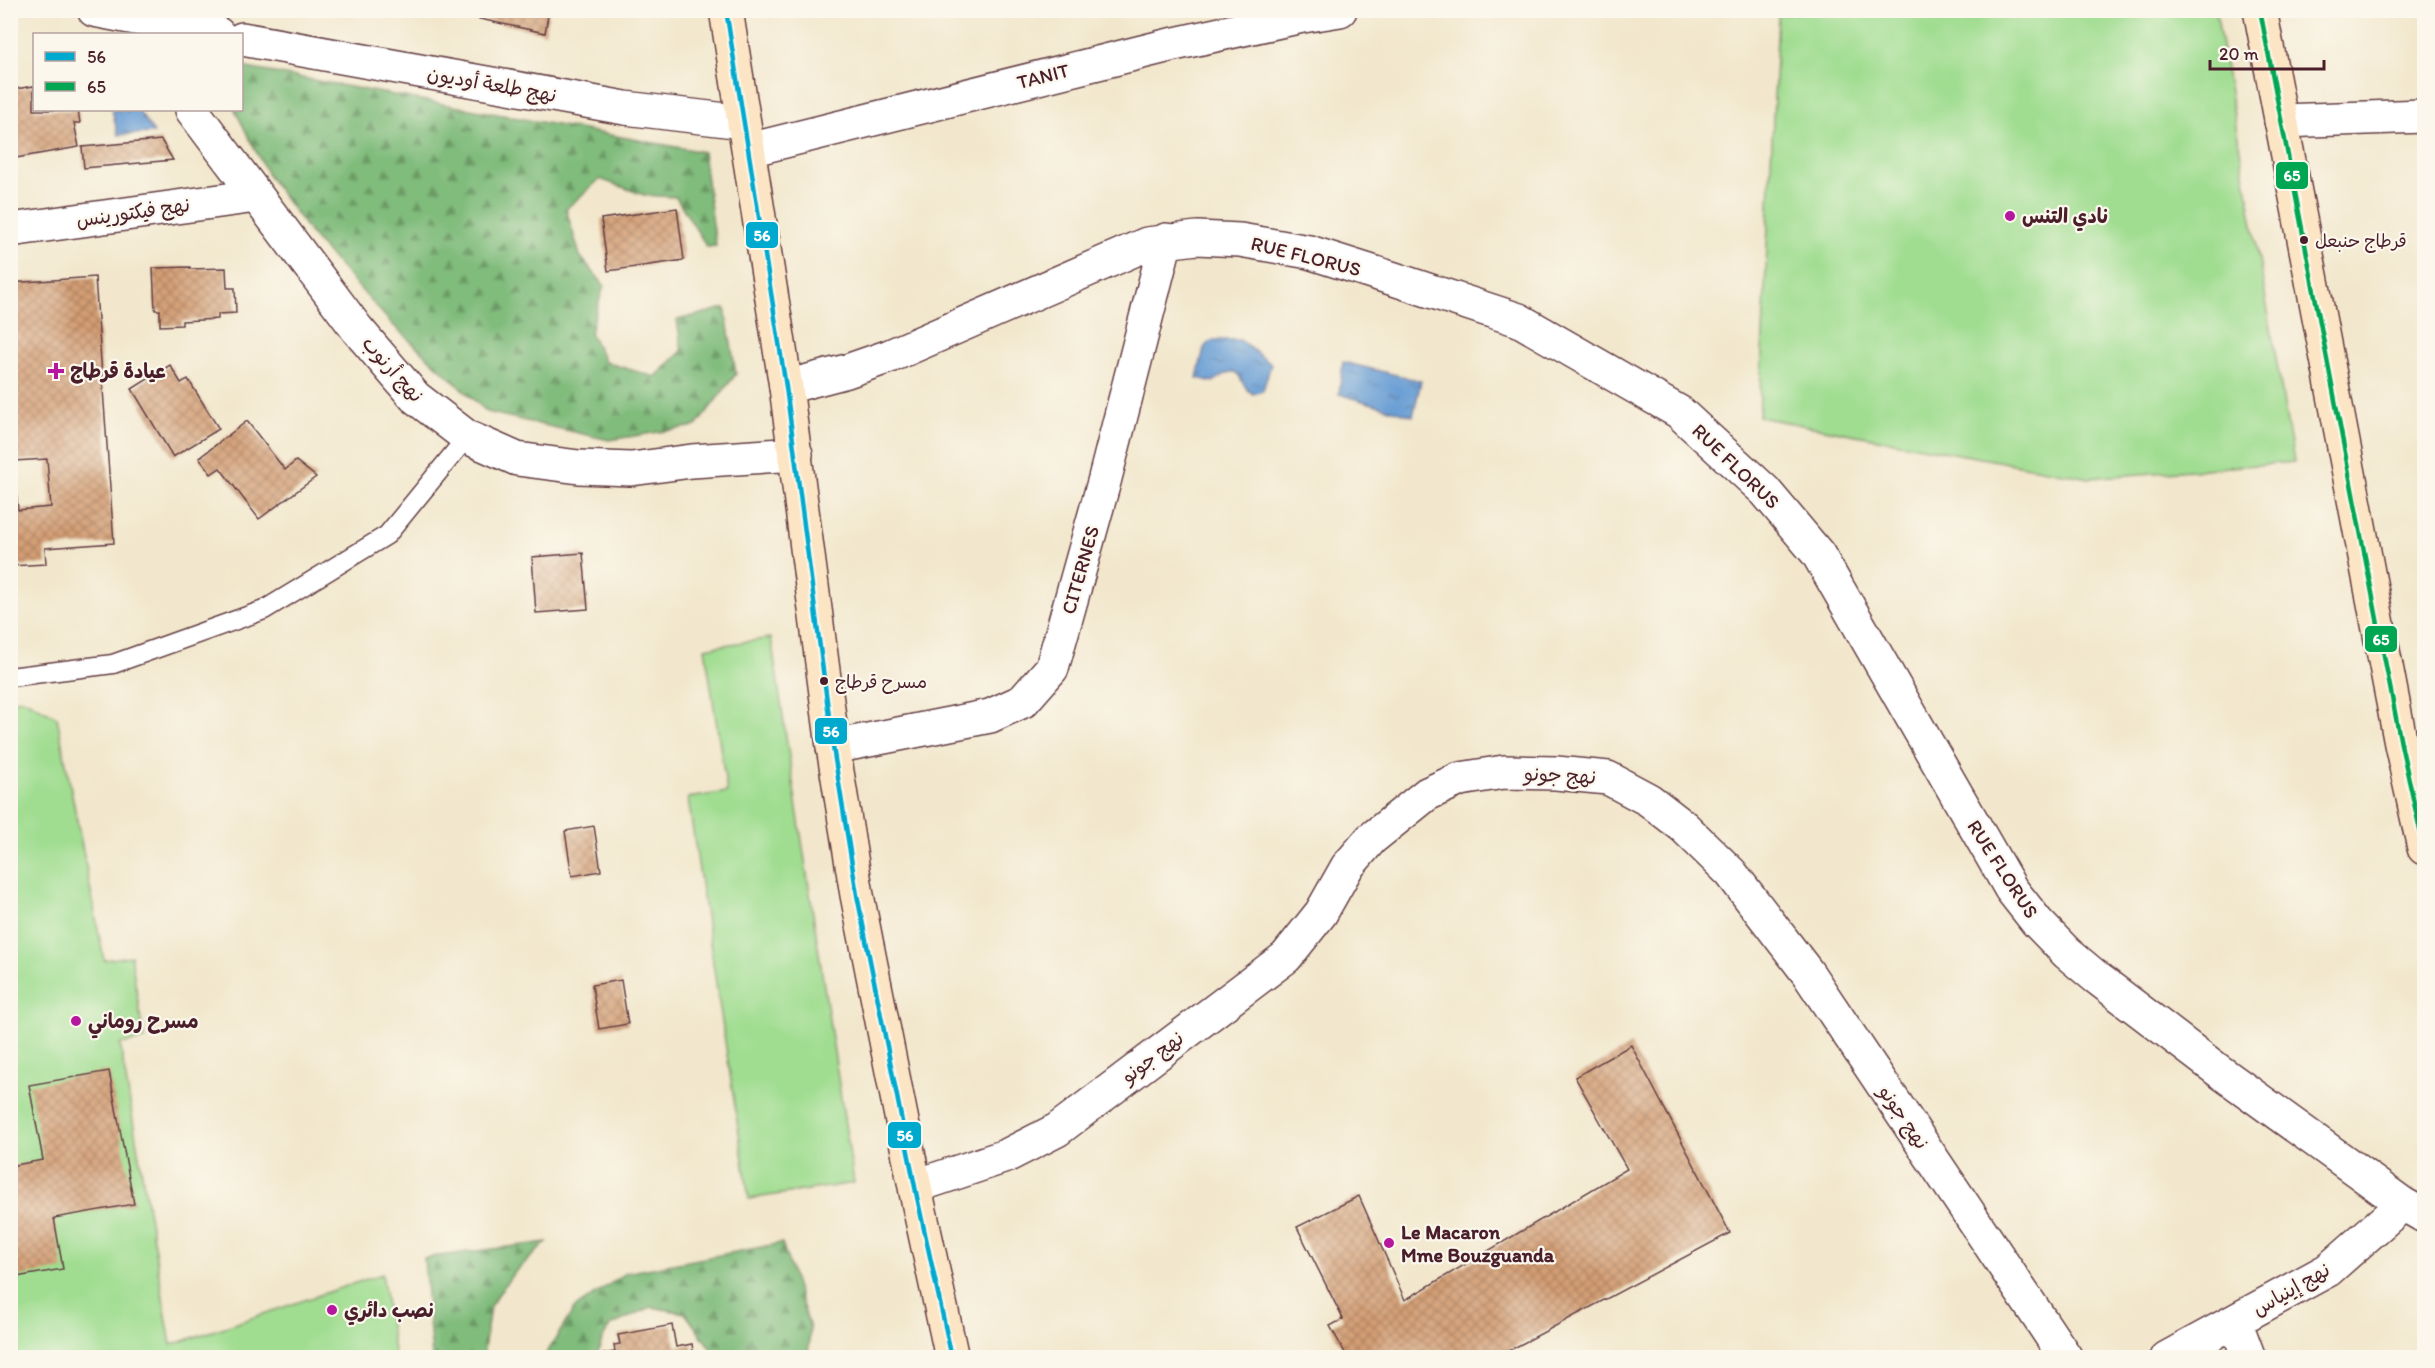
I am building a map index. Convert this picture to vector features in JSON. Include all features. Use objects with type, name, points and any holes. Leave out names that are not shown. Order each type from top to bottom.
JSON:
[{"type":"main road","points":[[726,10],[796,454],[833,747],[857,895],[952,1358]]},
{"type":"main road","points":[[2260,10],[2397,720],[2424,848]]},
{"type":"street","name":"TANIT","points":[[746,136],[1303,16],[1340,10]]},
{"type":"street","points":[[118,18],[212,33]]},
{"type":"street","name":"نهج طلعة أوديون","points":[[243,39],[625,108],[746,136]]},
{"type":"street","name":"نهج أرنوب","points":[[193,111],[357,329],[415,397],[467,437],[517,459],[579,467],[631,469],[692,461],[796,454]]},
{"type":"street","points":[[2281,121],[2424,116]]},
{"type":"street","name":"نهج فيكتورينس","points":[[10,230],[256,195]]},
{"type":"street","name":"RUE FLORUS","points":[[786,387],[847,371],[890,356],[1147,243],[1166,240],[1240,240],[1309,252],[1519,321],[1679,412],[1765,491],[1818,554],[2011,889],[2037,922],[2067,953],[2219,1071],[2414,1210]]},
{"type":"street","name":"CITERNES","points":[[833,747],[990,716],[1023,701],[1052,668],[1104,482],[1166,240]]},
{"type":"street","name":"نهج جونو","points":[[916,1186],[1006,1156],[1057,1130],[1286,957],[1321,913],[1347,867],[1371,839],[1427,794],[1460,779],[1504,772],[1556,773],[1608,778],[1649,800],[1675,820],[1731,873],[1814,982],[2066,1358]]},
{"type":"street","name":"نهج إينياس","points":[[2167,1358],[2328,1270],[2414,1210]]},
{"type":"street","points":[[2235,1321],[2249,1358]]},
{"type":"lane","points":[[10,677],[113,663],[264,610],[387,535],[467,437]]},
{"type":"green space","name":"نادي التنس","points":[[1821,10],[2216,11],[2294,462],[2089,478],[1759,417],[1778,15]]},
{"type":"green space","points":[[243,67],[703,152],[716,246],[707,247],[676,197],[644,195],[600,179],[566,209],[580,256],[604,285],[590,332],[605,362],[655,377],[682,351],[677,320],[725,308],[736,374],[696,426],[609,440],[487,412],[393,325],[315,239],[269,177],[236,111],[243,111]]},
{"type":"green space","points":[[771,638],[854,1183],[749,1199],[688,798],[727,792],[705,648]]},
{"type":"green space","name":"مسرح روماني","points":[[23,699],[57,717],[104,960],[131,956],[144,1040],[120,1044],[171,1345],[382,1274],[395,1357],[11,1358],[10,701]]},
{"type":"green space","points":[[547,1242],[512,1275],[490,1306],[483,1357],[432,1357],[424,1258]]},
{"type":"green space","points":[[782,1243],[810,1328],[808,1357],[717,1357],[685,1313],[651,1307],[610,1326],[597,1355],[545,1356],[574,1309],[626,1273]]},
{"type":"water","points":[[112,111],[139,111],[154,133],[118,135]]},
{"type":"water","points":[[1213,340],[1240,340],[1271,364],[1263,391],[1253,394],[1235,372],[1223,375],[1213,382],[1197,378],[1204,348]]},
{"type":"water","points":[[1343,362],[1421,381],[1413,416],[1339,394]]},
{"type":"building","points":[[438,10],[549,10],[545,33]]},
{"type":"building","points":[[33,86],[33,111],[78,111],[80,123],[74,123],[79,147],[10,159],[10,90]]},
{"type":"building","points":[[161,140],[173,160],[84,168],[82,147]]},
{"type":"building","points":[[677,208],[684,260],[608,271],[601,219]]},
{"type":"building","points":[[190,267],[190,269],[226,268],[227,288],[235,288],[236,313],[218,314],[218,319],[182,321],[182,325],[160,326],[160,310],[155,310],[153,268]]},
{"type":"building","name":"عيادة قرطاج","points":[[95,277],[114,543],[45,548],[46,564],[10,566],[10,283]],"holes":[[[47,459],[51,507],[18,510],[14,461]]]},
{"type":"building","points":[[170,365],[181,383],[188,379],[219,429],[173,457],[132,389]]},
{"type":"building","points":[[247,421],[285,470],[296,461],[316,477],[259,519],[220,468],[211,474],[199,458]]},
{"type":"building","points":[[583,553],[588,609],[536,613],[532,557]]},
{"type":"building","points":[[594,826],[601,871],[572,876],[565,831]]},
{"type":"building","points":[[621,980],[628,1024],[599,1029],[592,985]]},
{"type":"building","points":[[1631,1045],[1730,1233],[1495,1358],[1348,1358],[1330,1326],[1343,1319],[1297,1227],[1359,1196],[1405,1300],[1627,1169],[1575,1077]]},
{"type":"building","points":[[109,1071],[134,1204],[54,1218],[63,1269],[10,1278],[10,1166],[43,1160],[29,1085]]},
{"type":"building","points":[[672,1325],[676,1347],[692,1344],[694,1358],[603,1358],[603,1354],[615,1352],[614,1345],[620,1344],[618,1335]]},
{"type":"transit line","name":"56","points":[[726,10],[786,387],[833,747],[857,895],[917,1197],[952,1358]]},
{"type":"transit line","name":"65","points":[[2260,10],[2401,744],[2424,848]]},
{"type":"place","name":"نادي التنس","points":[[2010,216]]},
{"type":"place","name":"قرطاج حنبعل","points":[[2304,240]]},
{"type":"place","name":"عيادة قرطاج","points":[[56,371]]},
{"type":"place","name":"مسرح قرطاج","points":[[824,681]]},
{"type":"place","name":"مسرح روماني","points":[[76,1021]]},
{"type":"place","name":"Le Macaron Mme Bouzguanda","points":[[1389,1243]]},
{"type":"place","name":"نصب دائري","points":[[332,1310]]}]
